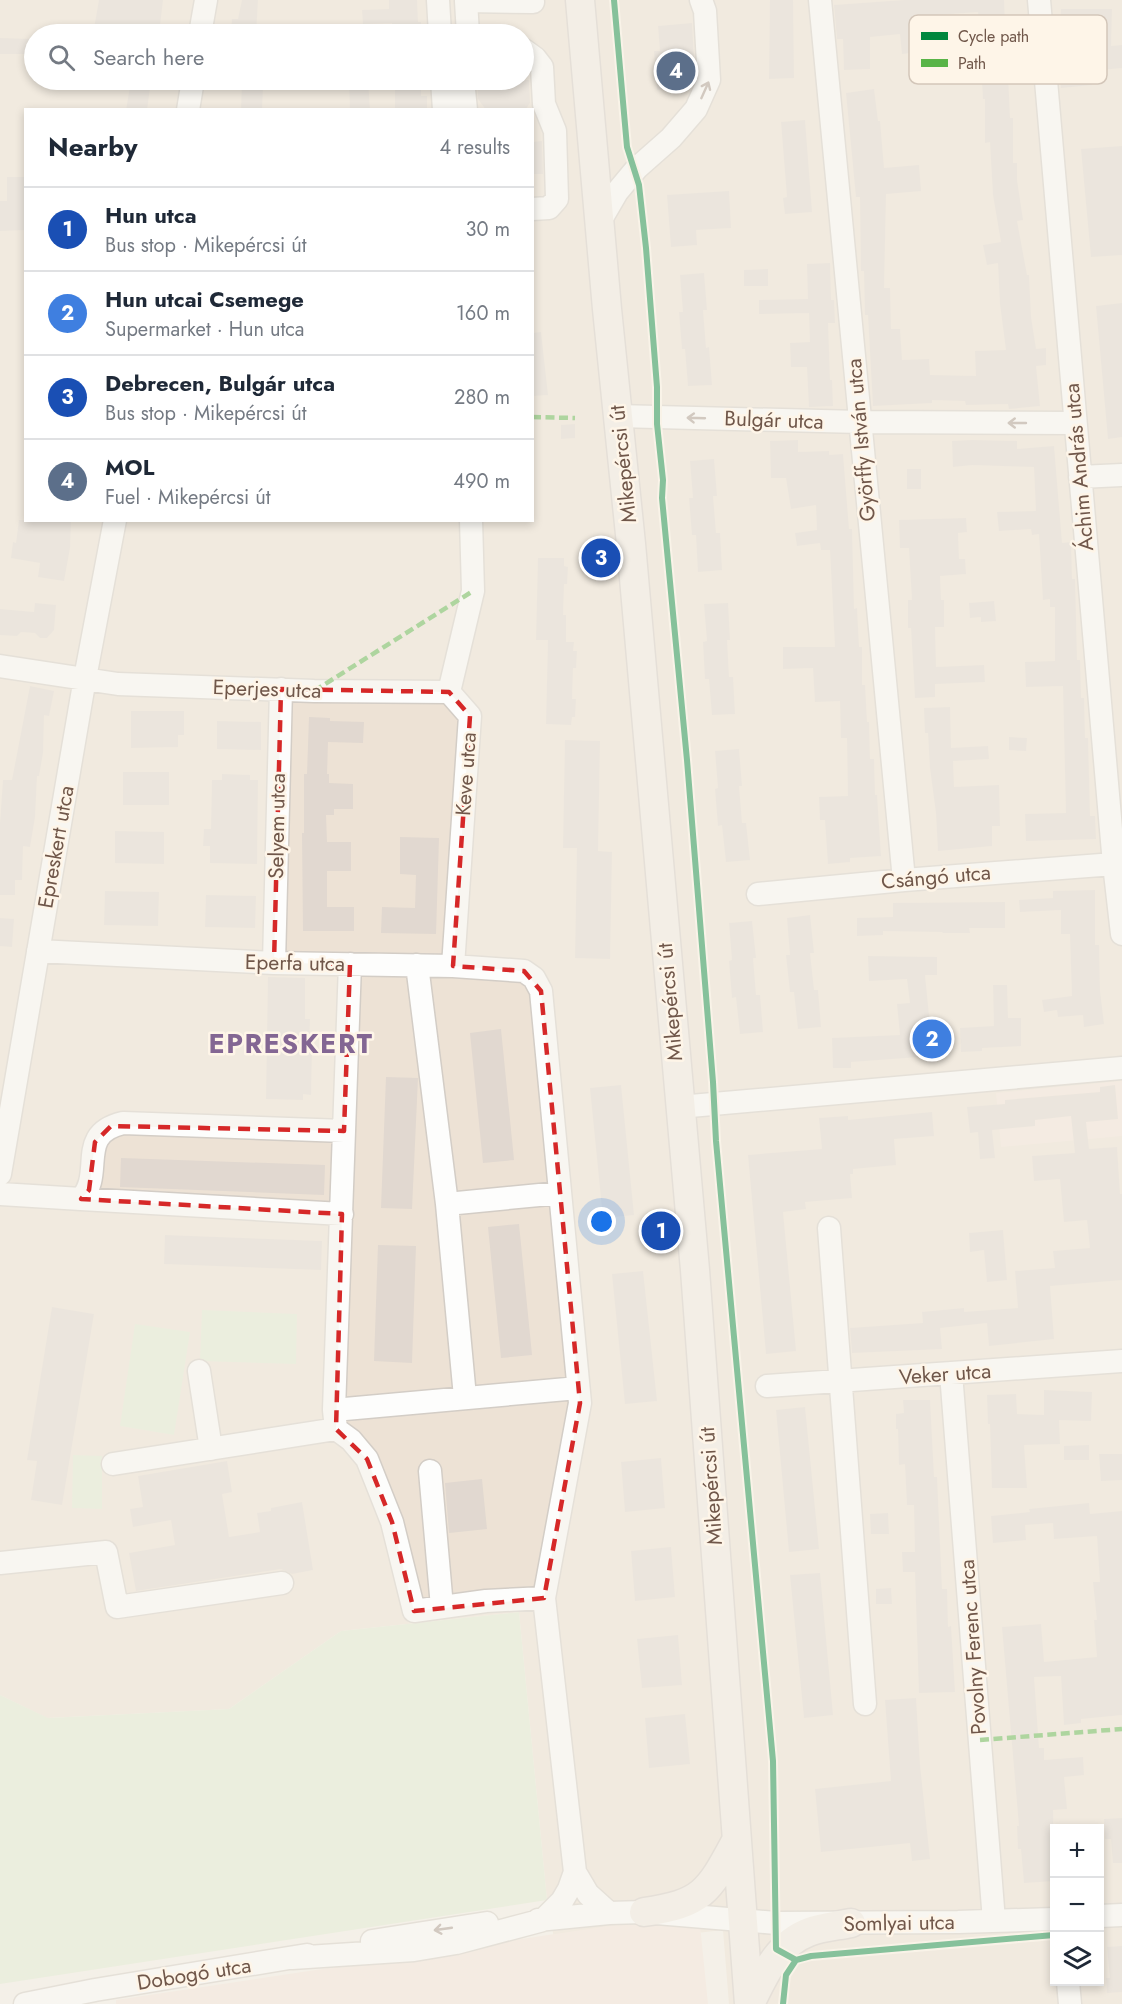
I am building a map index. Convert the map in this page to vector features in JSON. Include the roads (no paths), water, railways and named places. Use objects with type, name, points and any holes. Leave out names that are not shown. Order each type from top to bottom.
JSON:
[{"type":"main road","name":"Mikepércsi út","points":[[580,0],[695,1270],[750,2004]]},
{"type":"main road","points":[[644,1912],[681,1906],[696,1899],[721,1869],[736,1841]]},
{"type":"main road","points":[[750,2004],[774,1959],[791,1941],[809,1932],[851,1923]]},
{"type":"street","points":[[202,24],[206,0]]},
{"type":"street","points":[[438,0],[439,24]]},
{"type":"street","points":[[599,223],[617,192],[637,168],[671,138],[696,109],[709,80],[705,11],[701,0]]},
{"type":"street","name":"Györffy István utca","points":[[820,0],[904,880]]},
{"type":"street","name":"Áchim András utca","points":[[1039,0],[1040,15]]},
{"type":"street","points":[[467,24],[466,1],[533,2]]},
{"type":"street","points":[[534,57],[542,67],[544,104],[555,131],[557,199],[549,208],[534,209]]},
{"type":"street","name":"Áchim András utca","points":[[1046,84],[1122,934]]},
{"type":"street","points":[[188,108],[191,90]]},
{"type":"street","points":[[443,90],[444,108]]},
{"type":"street","points":[[464,90],[466,108]]},
{"type":"street","name":"Bulgár utca","points":[[617,416],[860,422],[1075,423]]},
{"type":"street","points":[[1080,477],[1122,475]]},
{"type":"street","name":"Epreskert utca","points":[[0,1174],[114,522]]},
{"type":"street","points":[[449,692],[473,591],[471,522]]},
{"type":"street","name":"Eperjes utca","points":[[0,666],[118,684],[449,692]]},
{"type":"street","name":"Selyem utca","points":[[274,963],[281,689]]},
{"type":"street","name":"Keve utca","points":[[449,692],[470,716],[453,966]]},
{"type":"street","name":"Csángó utca","points":[[758,894],[1114,864]]},
{"type":"street","name":"Eperfa utca","points":[[38,951],[274,963],[453,966],[524,970],[534,978],[541,991],[560,1194]]},
{"type":"street","points":[[350,964],[335,1420],[367,1459],[392,1522],[414,1611],[486,1600],[544,1598]]},
{"type":"street","points":[[417,965],[447,1204],[465,1397]]},
{"type":"street","points":[[680,1107],[1122,1068]]},
{"type":"street","points":[[81,1199],[89,1190],[95,1142],[101,1132],[111,1126],[123,1123],[344,1131]]},
{"type":"street","points":[[0,1194],[342,1214]]},
{"type":"street","points":[[447,1204],[560,1194],[580,1403],[544,1598],[575,1872],[588,1894],[609,1913]]},
{"type":"street","points":[[829,1228],[865,1704]]},
{"type":"street","name":"Veker utca","points":[[767,1386],[1122,1361]]},
{"type":"street","points":[[199,1371],[211,1449]]},
{"type":"street","name":"Povolny Ferenc utca","points":[[951,1373],[994,1921]]},
{"type":"street","points":[[113,1464],[211,1449],[335,1420],[465,1397],[578,1388]]},
{"type":"street","points":[[430,1471],[442,1607]]},
{"type":"street","points":[[0,1563],[106,1552],[117,1607],[282,1583]]},
{"type":"street","points":[[543,1920],[562,1901],[575,1872]]},
{"type":"street","name":"Dobogó utca","points":[[25,2004],[95,1990],[292,1958],[419,1932],[484,1923],[644,1912],[744,1921]]},
{"type":"street","points":[[1104,1916],[1122,1915]]},
{"type":"street","name":"Somlyai utca","points":[[744,1921],[851,1923],[1050,1919]]},
{"type":"street","points":[[1068,1986],[1070,2004]]},
{"type":"place","name":"MOL","points":[[676,71]]},
{"type":"place","name":"Debrecen, Bulgár utca","points":[[601,558]]},
{"type":"place","name":"Hun utcai Csemege","points":[[932,1039]]},
{"type":"place","name":"Hun utca","points":[[661,1231]]},
{"type":"district","name":"EPRESKERT","points":[[291,1044]]}]
